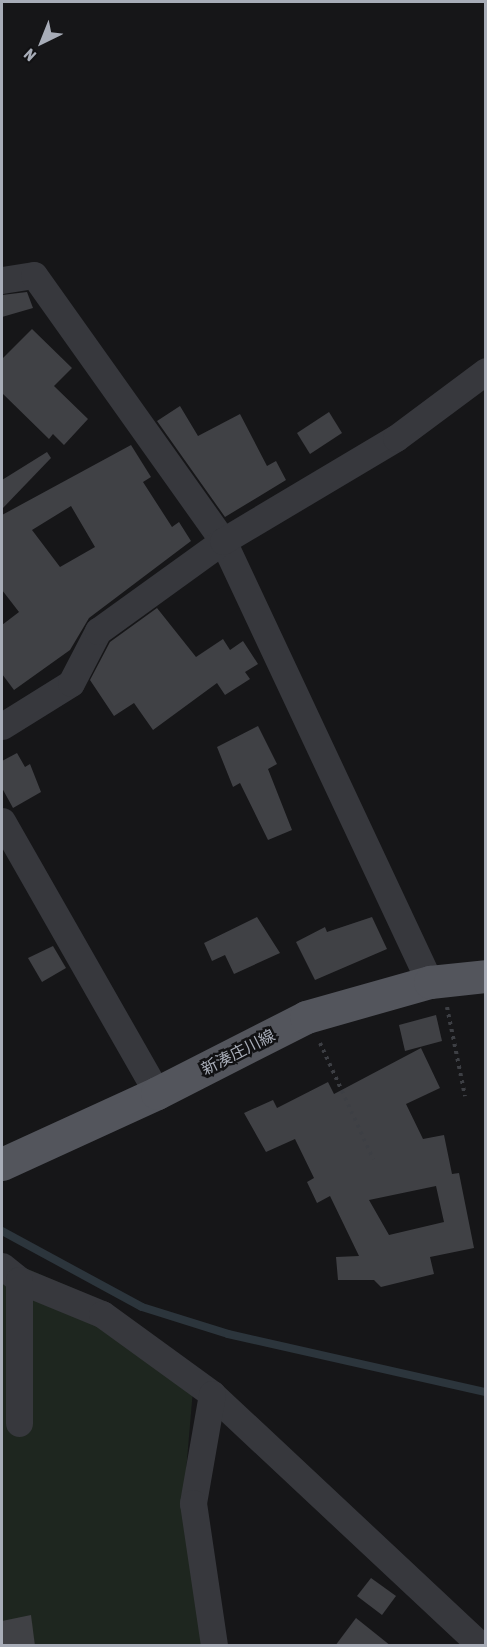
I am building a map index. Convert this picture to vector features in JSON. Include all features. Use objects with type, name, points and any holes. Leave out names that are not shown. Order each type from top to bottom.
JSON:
[{"type":"main road","name":"新湊庄川線","points":[[2,1164],[158,1093],[306,1017],[430,982],[486,976]]},
{"type":"street","points":[[2,280],[34,275],[223,541],[430,982]]},
{"type":"street","points":[[2,726],[71,683],[98,632],[223,541],[396,438],[486,371]]},
{"type":"street","points":[[2,821],[158,1093]]},
{"type":"street","points":[[19,1423],[10,1273],[102,1314],[212,1394],[482,1646]]},
{"type":"street","points":[[212,1394],[193,1503],[214,1646]]},
{"type":"path","points":[[430,982],[447,1004],[465,1096]]},
{"type":"path","points":[[306,1017],[373,1159]]},
{"type":"shaded area","points":[[2,1258],[110,1304],[195,1366],[183,1507],[204,1645],[2,1645]]},
{"type":"building","points":[[27,292],[33,308],[2,317],[2,295]]},
{"type":"building","points":[[32,329],[72,368],[54,386],[88,419],[64,445],[53,434],[49,439],[2,393],[2,359]]},
{"type":"building","points":[[180,406],[198,436],[240,414],[267,466],[276,461],[286,480],[225,517],[157,421]]},
{"type":"building","points":[[329,412],[342,433],[310,454],[297,433]]},
{"type":"building","points":[[131,445],[151,477],[143,482],[172,527],[179,522],[191,541],[89,618],[70,650],[14,690],[2,674],[2,625],[19,612],[2,590],[2,515]],"holes":[[[71,506],[95,547],[60,567],[32,530]]]},
{"type":"building","points":[[47,452],[51,458],[2,509],[2,480]]},
{"type":"building","points":[[157,608],[196,657],[223,639],[230,650],[243,641],[258,664],[245,672],[250,679],[225,695],[217,683],[153,730],[134,703],[114,716],[90,680],[110,642]]},
{"type":"building","points":[[258,726],[277,764],[268,769],[292,830],[268,840],[240,783],[233,787],[217,747]]},
{"type":"building","points":[[17,753],[25,767],[30,764],[41,792],[13,808],[2,788],[2,761]]},
{"type":"building","points":[[257,917],[280,953],[234,974],[225,955],[212,961],[204,943]]},
{"type":"building","points":[[372,917],[387,949],[315,980],[296,942],[325,927],[327,932]]},
{"type":"building","points":[[53,946],[66,968],[42,982],[28,958]]},
{"type":"building","points":[[436,1015],[442,1041],[405,1051],[399,1025]]},
{"type":"building","points":[[421,1048],[440,1088],[406,1104],[423,1139],[444,1135],[452,1174],[459,1173],[474,1248],[430,1257],[434,1274],[381,1287],[374,1280],[338,1280],[336,1257],[359,1256],[330,1196],[317,1203],[307,1182],[314,1178],[295,1139],[266,1152],[244,1113],[273,1100],[277,1108],[328,1082],[334,1094]],"holes":[[[436,1186],[444,1222],[389,1235],[369,1200]]]},
{"type":"building","points":[[371,1578],[396,1596],[382,1615],[357,1596]]},
{"type":"building","points":[[31,1615],[35,1646],[2,1646],[2,1621]]},
{"type":"building","points":[[356,1618],[391,1646],[335,1646]]},
{"type":"waterway","points":[[2,1231],[142,1307],[228,1334],[486,1392]]}]
